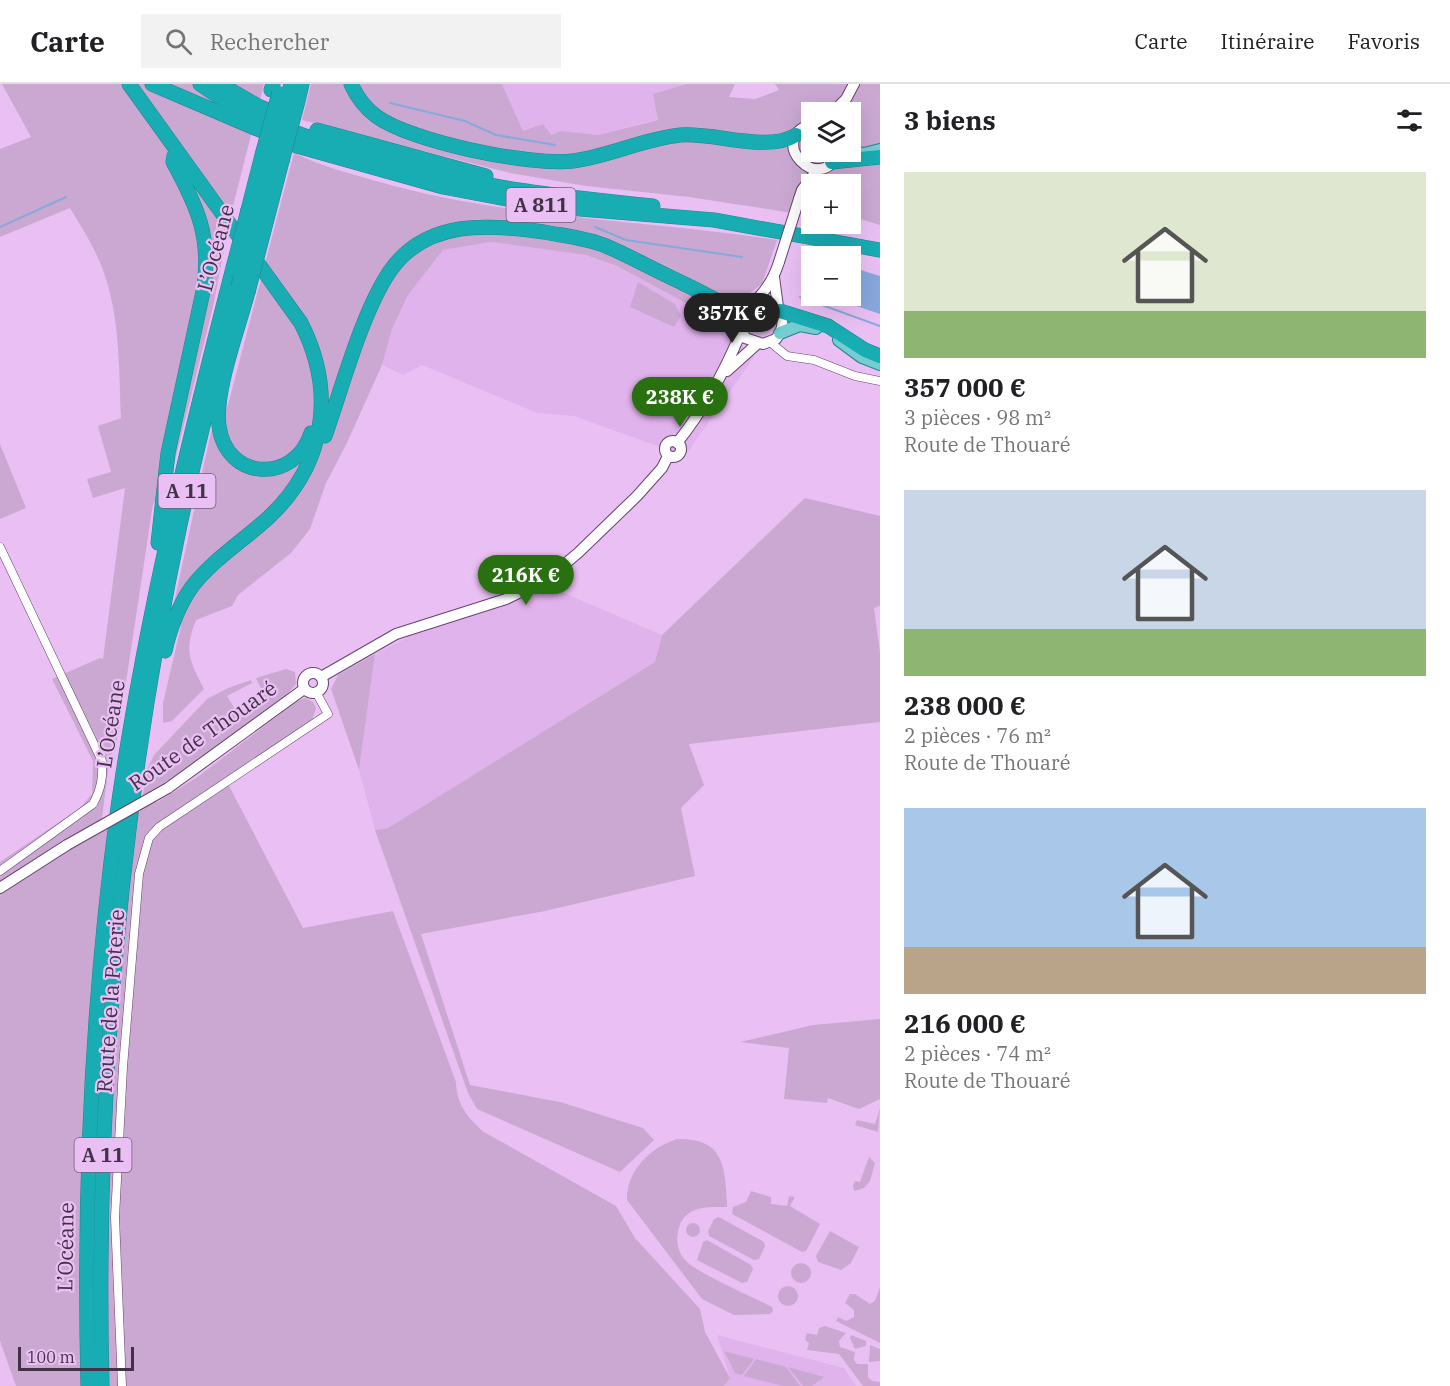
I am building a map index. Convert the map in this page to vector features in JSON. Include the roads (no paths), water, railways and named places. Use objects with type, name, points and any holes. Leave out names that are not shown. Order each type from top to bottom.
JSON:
[{"type":"highway","points":[[121,84],[147,113],[288,303],[314,352],[322,394],[320,427],[309,461],[281,505],[205,572],[191,588],[176,615],[156,688],[149,698]]},
{"type":"highway","points":[[129,84],[174,156],[288,315],[310,363],[315,402],[311,435],[297,458],[274,469],[258,469],[240,462],[225,447],[219,428],[219,404],[243,289]]},
{"type":"highway","name":"A 811","points":[[152,84],[297,146],[443,188],[544,206],[675,215],[823,239],[878,243]]},
{"type":"highway","points":[[164,84],[176,94]]},
{"type":"highway","name":"A 811","points":[[200,84],[222,100],[255,116],[313,139],[392,163],[492,186],[727,215],[878,243]]},
{"type":"highway","points":[[220,84],[258,106],[314,129],[487,176],[576,193],[584,198]]},
{"type":"highway","name":"L’Océane","points":[[272,157],[272,117],[281,92],[291,84]]},
{"type":"highway","points":[[281,92],[302,84]]},
{"type":"highway","points":[[351,84],[359,100],[375,115],[394,127],[420,137],[543,163],[574,160],[681,135],[713,135],[769,143],[789,139],[796,135]]},
{"type":"highway","name":"L’Océane","points":[[102,1386],[101,1215],[109,1023],[126,858],[149,698],[180,525],[243,289],[257,214],[272,157],[281,92]]},
{"type":"highway","points":[[158,580],[155,564],[168,453],[204,287],[207,262],[200,214],[173,162],[174,156]]},
{"type":"highway","points":[[861,157],[880,157]]},
{"type":"highway","name":"L’Océane","points":[[88,1386],[88,1189],[100,969],[119,806],[158,580],[183,464],[233,268],[257,214]]},
{"type":"highway","points":[[281,505],[289,502],[321,447],[374,300],[385,280],[391,270],[414,248],[437,234],[462,227],[499,226],[575,237],[605,246],[706,294],[740,315]]},
{"type":"highway","points":[[823,239],[829,244],[880,256]]},
{"type":"highway","points":[[779,309],[828,326],[864,350],[880,356]]},
{"type":"main road","points":[[845,102],[854,84]]},
{"type":"main road","points":[[843,102],[846,99]]},
{"type":"main road","points":[[801,132],[796,135],[794,153],[802,164],[818,169]]},
{"type":"main road","points":[[861,154],[880,150]]},
{"type":"main road","points":[[800,195],[818,169],[828,162]]},
{"type":"main road","points":[[321,677],[396,634],[506,598],[547,579],[578,553],[637,496],[662,468],[668,456],[665,450],[667,443],[677,442],[706,405],[723,376],[741,332],[740,315],[743,308],[756,300],[774,277],[800,195],[802,164]]},
{"type":"main road","points":[[774,277],[783,321],[780,333]]},
{"type":"main road","points":[[756,300],[768,301],[779,309]]},
{"type":"main road","points":[[723,376],[757,344],[770,342],[780,333],[800,325],[814,327],[831,335],[862,357],[880,364]]},
{"type":"main road","points":[[741,332],[757,344]]},
{"type":"main road","points":[[313,673],[321,677],[322,686],[316,693],[310,693],[304,689],[302,682],[307,675],[313,673]]},
{"type":"main road","name":"Route de Thouaré","points":[[0,888],[67,845],[168,788],[304,689]]},
{"type":"street","points":[[770,342],[786,356],[814,360],[855,376],[880,381]]},
{"type":"street","points":[[0,546],[102,761],[103,775],[100,790],[93,804],[0,871]]},
{"type":"street","name":"Route de la Poterie","points":[[122,1386],[115,1217],[127,1010],[143,853],[148,838],[159,827],[328,714],[316,693]]},
{"type":"water","points":[[861,270],[880,276],[880,314],[856,306],[861,306]]},
{"type":"waterway","points":[[390,103],[465,121],[496,135],[555,145]]},
{"type":"waterway","points":[[0,227],[66,197]]},
{"type":"waterway","points":[[595,227],[626,240],[742,257]]},
{"type":"waterway","points":[[800,297],[880,326]]}]
